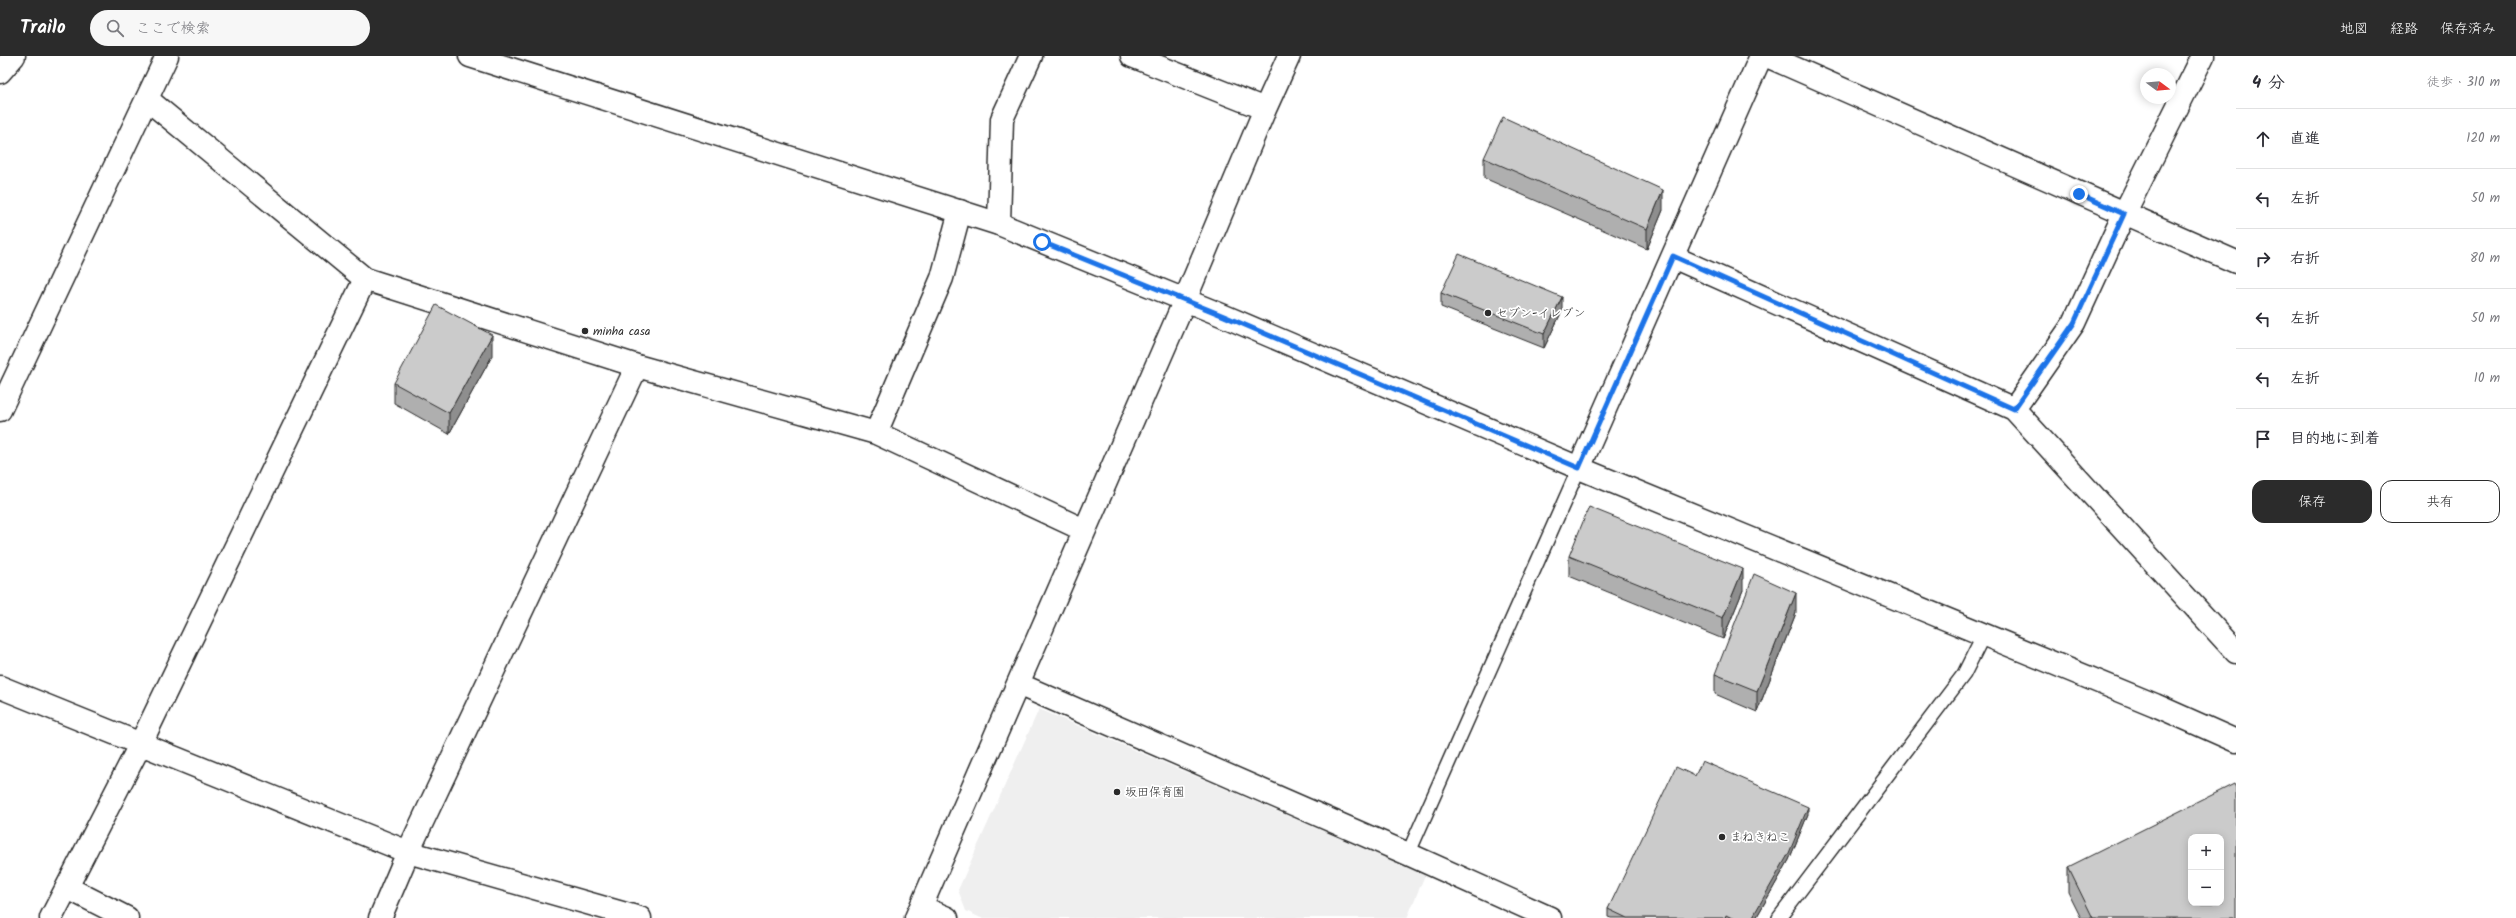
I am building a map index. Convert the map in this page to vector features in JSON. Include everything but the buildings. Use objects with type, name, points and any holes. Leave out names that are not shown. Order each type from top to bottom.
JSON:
[{"type":"street","points":[[0,72],[14,56]]},
{"type":"street","points":[[0,410],[168,56]]},
{"type":"street","points":[[470,56],[998,224],[1185,300],[1579,468],[1983,636],[2155,705],[2236,741]]},
{"type":"street","points":[[998,224],[1002,119],[1031,56]]},
{"type":"street","points":[[1132,56],[1265,109]]},
{"type":"street","points":[[947,918],[919,912],[1185,300],[1265,109],[1290,56]]},
{"type":"street","points":[[1579,468],[1761,56]]},
{"type":"street","points":[[1767,56],[2236,262]]},
{"type":"street","points":[[2014,409],[2074,323],[2124,214],[2203,56]]},
{"type":"street","points":[[147,99],[365,279],[636,366],[876,433],[1084,530]]},
{"type":"street","points":[[876,433],[942,278],[960,211]]},
{"type":"street","points":[[1673,256],[2014,409],[2236,652]]},
{"type":"street","points":[[51,918],[68,888],[140,745],[365,279]]},
{"type":"street","points":[[380,918],[408,852],[636,366]]},
{"type":"street","points":[[1018,684],[1408,854],[1514,911],[1550,918]]},
{"type":"street","points":[[0,687],[140,745],[408,852],[640,918]]},
{"type":"street","points":[[68,888],[127,918]]},
{"type":"lane","points":[[1408,854],[1579,468]]},
{"type":"lane","points":[[1778,918],[1964,674],[1983,636]]},
{"type":"shaded area","name":"坂田保育園","points":[[1039,709],[1425,875],[1407,918],[981,918],[966,911],[958,890]]},
{"type":"place","name":"セブン-イレブン","points":[[1488,313]]},
{"type":"place","name":"minha casa","points":[[585,331]]},
{"type":"place","name":"坂田保育園","points":[[1117,792]]},
{"type":"place","name":"まねきねこ","points":[[1722,837]]},
{"type":"route","points":[[1042,242],[1224,316],[1579,468],[1673,256],[2014,409],[2074,323],[2124,214],[2079,194]]}]
